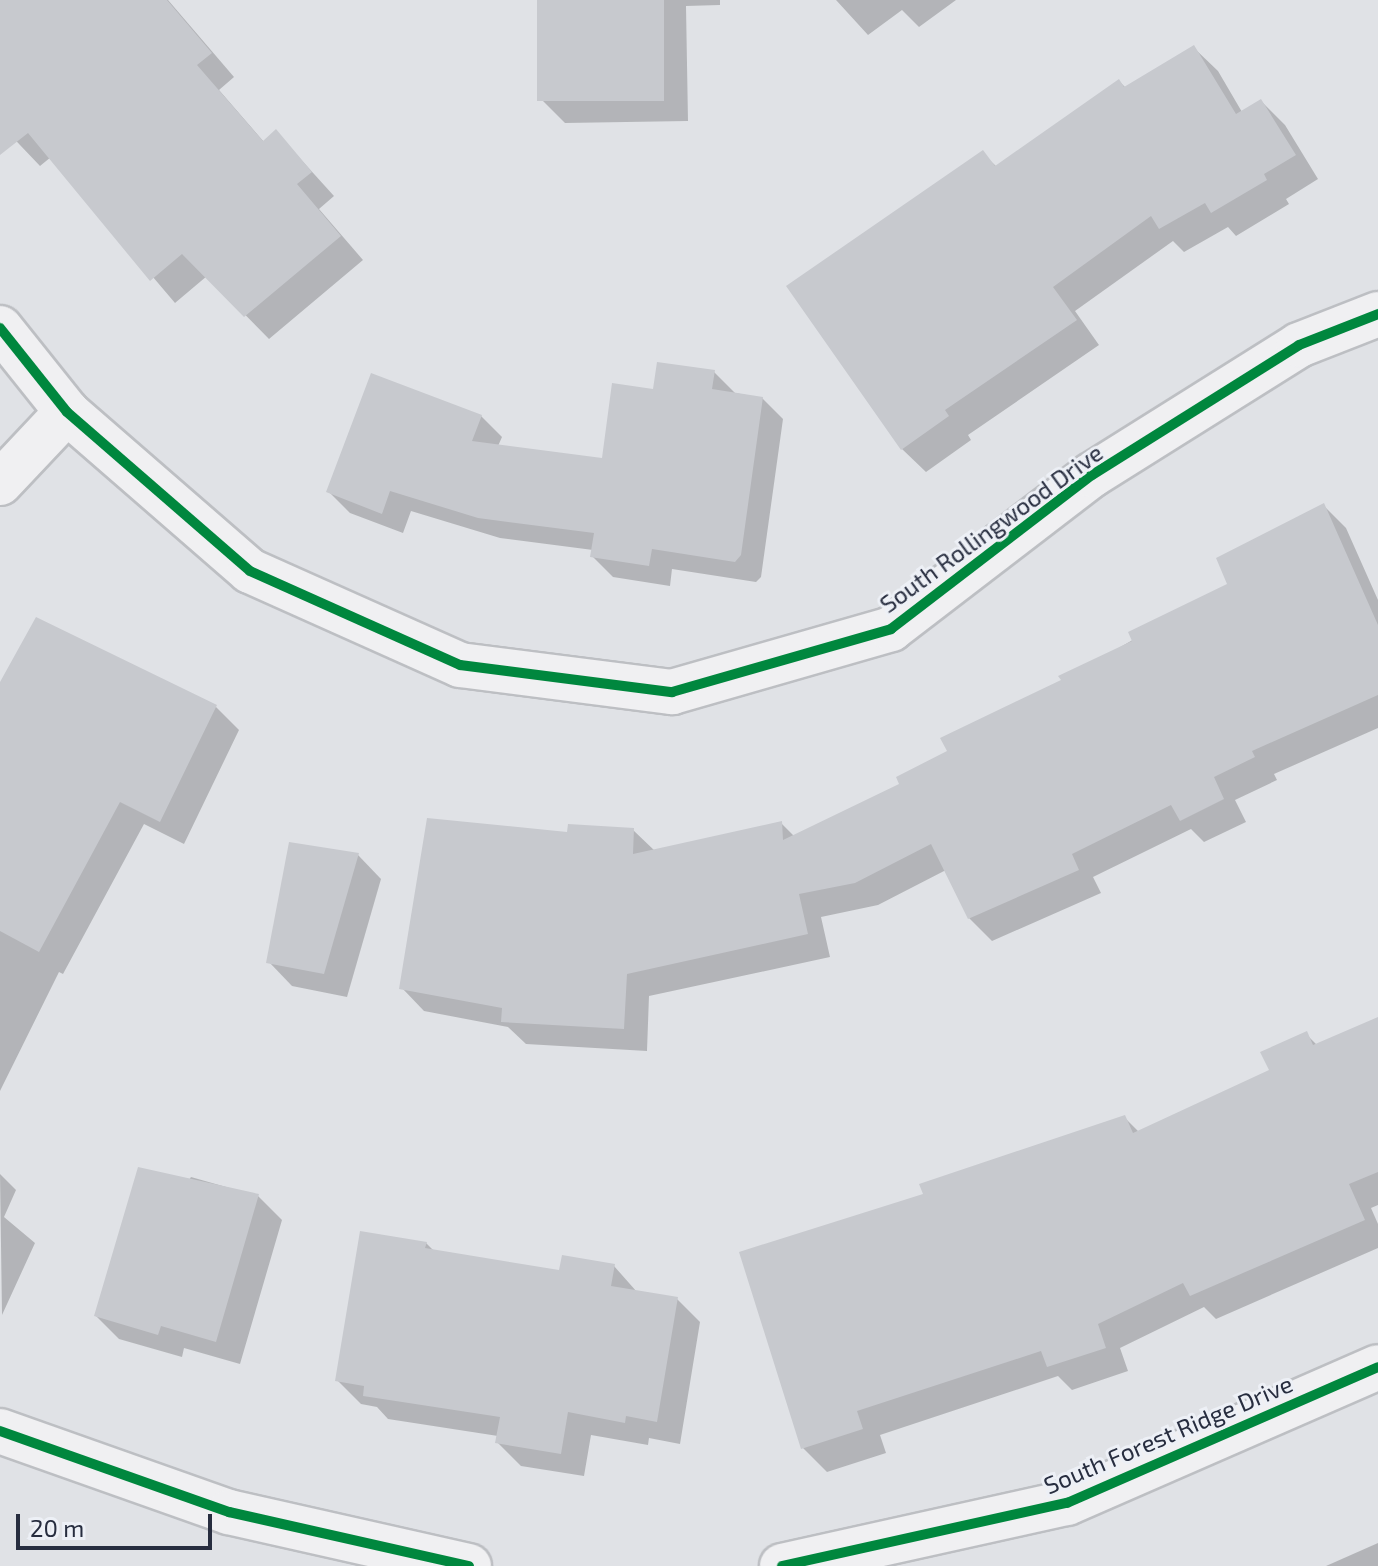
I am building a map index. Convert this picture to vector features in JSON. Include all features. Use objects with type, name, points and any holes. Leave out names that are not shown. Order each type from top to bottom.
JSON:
[{"type":"street","name":"South Rollingwood Drive","points":[[0,328],[67,412],[250,571],[460,665],[672,692],[891,629],[1092,475],[1299,345],[1378,314]]},
{"type":"street","points":[[0,483],[67,412]]},
{"type":"street","name":"South Forest Ridge Drive","points":[[782,1566],[1067,1503],[1378,1367]]},
{"type":"street","points":[[0,1431],[229,1512],[469,1566]]},
{"type":"building","points":[[0,0],[167,0],[212,53],[197,65],[263,141],[276,129],[312,172],[297,184],[341,236],[244,317],[182,254],[150,281],[28,133],[0,155]]},
{"type":"building","points":[[537,0],[664,0],[664,101],[537,101]]},
{"type":"building","points":[[1194,45],[1236,114],[1261,99],[1296,155],[1264,174],[1267,180],[1211,213],[1205,203],[1159,229],[1151,216],[1053,287],[1077,320],[945,410],[949,416],[901,450],[786,286],[983,150],[995,166],[1119,79],[1124,87]]},
{"type":"building","points":[[657,362],[715,370],[712,389],[763,397],[741,555],[735,562],[652,549],[649,566],[590,557],[594,533],[478,518],[390,491],[382,514],[326,492],[371,373],[482,415],[472,441],[602,458],[612,383],[653,389]]},
{"type":"building","points":[[1324,503],[1378,625],[1378,695],[1252,751],[1255,757],[1214,777],[1224,799],[1180,821],[1171,805],[1072,854],[1079,870],[968,919],[931,844],[855,883],[799,894],[808,934],[627,974],[624,1029],[501,1022],[502,1008],[399,989],[427,818],[567,832],[568,824],[634,828],[633,854],[782,821],[783,840],[899,784],[896,777],[947,751],[940,738],[1061,680],[1058,676],[1132,641],[1128,632],[1227,584],[1216,558]]},
{"type":"building","points":[[36,617],[217,705],[160,822],[120,802],[39,952],[0,931],[0,682]]},
{"type":"building","points":[[289,842],[359,853],[324,974],[266,963]]},
{"type":"building","points":[[1378,1017],[1378,1172],[1349,1184],[1365,1220],[1190,1296],[1183,1283],[1098,1324],[1106,1348],[1047,1367],[1041,1351],[857,1411],[863,1429],[801,1449],[739,1252],[923,1194],[919,1184],[1125,1115],[1133,1133],[1269,1070],[1260,1052],[1307,1031],[1313,1045]]},
{"type":"building","points":[[138,1167],[259,1194],[216,1342],[161,1326],[158,1335],[94,1316]]},
{"type":"building","points":[[360,1231],[427,1242],[425,1248],[559,1270],[562,1255],[615,1264],[611,1286],[678,1297],[657,1422],[626,1416],[625,1423],[568,1412],[561,1454],[495,1443],[500,1417],[363,1396],[364,1386],[335,1381]]},
{"type":"cycle path","points":[[0,328],[67,412],[250,571],[460,665],[672,692],[891,629],[1092,475],[1299,345],[1378,314]]},
{"type":"cycle path","points":[[782,1566],[1067,1503],[1378,1367]]},
{"type":"cycle path","points":[[0,1431],[229,1512],[469,1566]]}]
